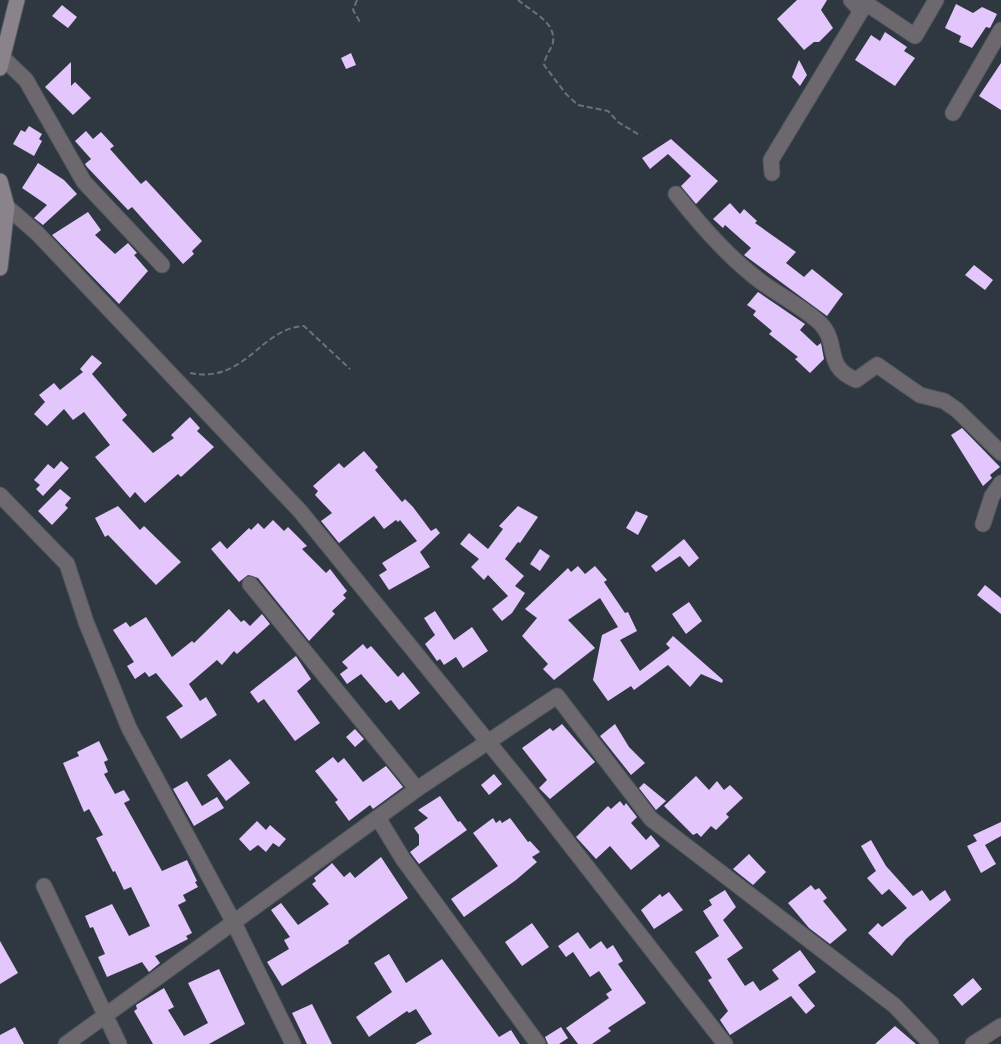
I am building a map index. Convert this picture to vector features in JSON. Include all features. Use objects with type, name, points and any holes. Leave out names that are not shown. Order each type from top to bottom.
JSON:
[{"type":"street","points":[[17,0],[1,63],[26,80],[84,182],[162,265]]},
{"type":"street","points":[[772,173],[771,160],[861,11],[851,0]]},
{"type":"street","points":[[867,4],[915,36],[936,0]]},
{"type":"street","points":[[953,113],[1001,30]]},
{"type":"street","points":[[0,181],[7,207],[0,268]]},
{"type":"street","points":[[676,194],[732,257],[759,281],[821,324],[828,332],[834,363],[843,375],[856,380],[878,365],[920,395],[944,402],[957,410],[1001,453]]},
{"type":"street","points":[[7,207],[37,233],[300,511],[487,743],[528,790],[725,1044]]},
{"type":"street","points":[[983,524],[992,496],[1001,483]]},
{"type":"street","points":[[0,495],[66,564],[86,622],[129,728],[233,921],[294,1044]]},
{"type":"street","points":[[250,584],[417,789]]},
{"type":"street","points":[[66,1044],[417,789],[557,696],[651,819],[895,1006],[931,1044]]},
{"type":"street","points":[[378,818],[403,859],[538,1044]]},
{"type":"street","points":[[44,886],[119,1044]]},
{"type":"street","points":[[973,1044],[1001,1026]]},
{"type":"path","points":[[357,0],[353,10],[360,22]]},
{"type":"path","points":[[518,0],[547,22],[553,33],[552,45],[544,64],[566,94],[578,105],[608,111],[618,122],[641,136]]},
{"type":"path","points":[[166,369],[207,376],[234,368],[291,326],[304,326],[350,369]]},
{"type":"building","points":[[797,0],[827,0],[821,10],[833,28],[819,42],[814,42],[804,50],[777,19]]},
{"type":"building","points":[[956,4],[973,13],[982,7],[997,14],[990,28],[986,27],[972,48],[959,42],[961,36],[945,28]]},
{"type":"building","points":[[62,5],[77,17],[68,28],[52,16]]},
{"type":"building","points":[[885,32],[907,47],[904,51],[915,58],[895,86],[855,60],[871,35],[880,41]]},
{"type":"building","points":[[351,53],[356,65],[346,69],[341,58]]},
{"type":"building","points":[[799,60],[807,75],[800,86],[792,77]]},
{"type":"building","points":[[71,62],[71,86],[75,82],[91,98],[73,115],[45,87]]},
{"type":"building","points":[[1001,63],[1001,110],[979,96]]},
{"type":"building","points":[[29,126],[42,134],[39,139],[42,141],[34,156],[13,144],[21,130],[25,132]]},
{"type":"building","points":[[86,131],[93,139],[101,132],[114,146],[110,149],[141,184],[146,180],[202,241],[192,251],[194,254],[183,264],[132,207],[128,210],[87,167],[85,164],[91,159],[75,141]]},
{"type":"building","points":[[671,139],[718,181],[696,204],[681,186],[691,176],[668,154],[650,169],[642,158]]},
{"type":"building","points":[[38,163],[64,180],[77,194],[43,225],[34,218],[47,205],[22,188]]},
{"type":"building","points":[[730,203],[740,214],[744,209],[757,221],[755,223],[796,252],[786,263],[804,277],[812,269],[843,294],[827,316],[744,255],[751,248],[725,225],[723,228],[713,219]]},
{"type":"building","points":[[88,212],[101,230],[95,235],[115,254],[128,243],[137,253],[134,255],[148,271],[119,304],[52,235]]},
{"type":"building","points":[[974,265],[993,280],[985,290],[965,275]]},
{"type":"building","points":[[758,292],[805,324],[800,330],[817,346],[821,343],[824,359],[810,373],[795,359],[798,357],[769,334],[772,331],[753,315],[756,311],[747,305]]},
{"type":"building","points":[[92,355],[102,363],[92,374],[127,415],[122,420],[153,453],[174,438],[171,435],[190,417],[200,428],[197,431],[214,447],[181,477],[178,474],[145,503],[135,492],[130,498],[95,457],[110,445],[84,412],[73,420],[64,409],[47,426],[34,414],[45,402],[39,395],[54,383],[60,390],[83,372],[80,369]]},
{"type":"building","points":[[962,428],[1000,467],[990,475],[992,478],[983,486],[951,435]]},
{"type":"building","points":[[364,451],[378,467],[375,470],[402,502],[405,499],[431,531],[436,528],[440,533],[420,552],[430,567],[389,590],[379,575],[387,570],[382,563],[417,541],[400,520],[398,522],[396,520],[384,529],[374,516],[339,543],[321,521],[332,513],[315,495],[318,491],[313,486],[339,463],[344,468]]},
{"type":"building","points":[[61,461],[69,468],[43,496],[36,489],[40,485],[34,480],[48,464],[54,469]]},
{"type":"building","points":[[60,489],[71,498],[65,505],[68,508],[52,525],[38,511]]},
{"type":"building","points":[[118,506],[140,530],[144,526],[181,562],[156,585],[108,535],[105,537],[95,518]]},
{"type":"building","points":[[518,506],[538,517],[520,543],[518,542],[505,559],[524,576],[515,586],[525,593],[512,613],[502,621],[492,609],[508,596],[488,575],[484,580],[471,567],[479,559],[460,544],[469,533],[488,549],[503,529],[499,526]]},
{"type":"building","points":[[636,511],[648,516],[638,535],[626,528]]},
{"type":"building","points":[[273,520],[284,531],[288,527],[307,546],[302,549],[326,573],[330,569],[347,591],[343,595],[346,598],[332,611],[335,614],[309,641],[258,578],[248,575],[239,582],[211,549],[220,541],[227,549],[249,528],[251,530],[258,523],[264,529]]},
{"type":"building","points":[[684,539],[699,558],[689,567],[680,556],[656,572],[651,566]]},
{"type":"building","points":[[540,549],[550,556],[540,571],[530,564]]},
{"type":"building","points":[[578,566],[585,574],[595,566],[607,580],[604,582],[625,613],[628,612],[637,631],[620,640],[640,671],[670,648],[666,644],[673,636],[723,680],[722,683],[701,674],[690,687],[668,665],[634,690],[631,686],[608,701],[593,680],[602,635],[618,627],[600,598],[568,620],[595,648],[554,680],[543,669],[548,664],[522,636],[537,618],[525,609],[568,568],[571,572]]},
{"type":"building","points":[[985,585],[1001,598],[1001,614],[977,595]]},
{"type":"building","points":[[689,602],[702,621],[686,634],[672,614]]},
{"type":"building","points":[[229,609],[241,622],[244,620],[250,626],[262,614],[270,624],[237,654],[234,651],[222,665],[217,660],[189,684],[200,701],[206,697],[217,715],[181,739],[166,717],[183,706],[156,673],[149,677],[145,672],[135,679],[127,666],[134,662],[113,630],[126,622],[130,627],[146,617],[172,657],[192,641],[194,643]]},
{"type":"building","points":[[435,611],[454,640],[472,627],[488,651],[463,668],[456,657],[444,665],[440,659],[437,661],[425,644],[435,635],[424,618]]},
{"type":"building","points":[[363,644],[367,649],[371,646],[398,677],[403,672],[420,693],[399,710],[391,700],[386,703],[361,674],[347,684],[340,674],[348,668],[342,662]]},
{"type":"building","points":[[296,656],[311,679],[297,691],[320,723],[295,741],[264,699],[258,703],[250,692]]},
{"type":"building","points":[[562,724],[595,762],[550,799],[539,788],[547,780],[522,748],[550,728],[553,731]]},
{"type":"building","points":[[615,724],[629,747],[645,763],[631,775],[600,736]]},
{"type":"building","points":[[355,729],[364,739],[355,747],[346,737]]},
{"type":"building","points":[[99,741],[108,760],[104,762],[108,772],[104,774],[115,794],[124,790],[130,800],[124,803],[162,871],[187,860],[197,881],[195,882],[198,887],[183,895],[186,901],[178,905],[192,933],[186,936],[188,939],[155,956],[160,963],[149,972],[142,962],[107,977],[98,957],[105,954],[93,927],[90,928],[85,916],[112,904],[129,936],[150,926],[131,887],[124,890],[115,871],[113,872],[96,838],[103,835],[89,809],[84,812],[63,763],[79,756],[77,752]]},
{"type":"building","points":[[333,757],[338,763],[344,758],[363,782],[386,766],[403,787],[373,809],[370,805],[349,821],[335,802],[338,800],[315,771]]},
{"type":"building","points":[[230,759],[250,783],[226,801],[207,775]]},
{"type":"building","points":[[494,774],[502,784],[489,795],[481,785]]},
{"type":"building","points":[[696,776],[709,790],[717,781],[724,790],[730,785],[743,798],[726,814],[729,817],[716,830],[711,826],[701,837],[697,833],[693,835],[664,806]]},
{"type":"building","points":[[187,781],[202,806],[217,797],[224,808],[194,826],[173,789]]},
{"type":"building","points":[[644,783],[666,801],[656,810],[639,788]]},
{"type":"building","points":[[440,796],[458,822],[460,821],[467,830],[419,864],[410,852],[419,845],[419,835],[414,828],[428,818],[418,810]]},
{"type":"building","points":[[620,801],[624,806],[626,803],[637,817],[631,823],[646,840],[651,835],[660,846],[631,870],[610,846],[596,859],[576,837],[608,806],[611,809]]},
{"type":"building","points":[[493,818],[496,823],[500,820],[502,823],[510,818],[528,842],[530,841],[540,852],[532,857],[537,862],[516,880],[464,917],[451,899],[498,866],[473,833]]},
{"type":"building","points":[[257,821],[266,830],[270,825],[286,839],[279,847],[273,843],[266,852],[258,845],[250,851],[239,839]]},
{"type":"building","points":[[1001,822],[1001,836],[985,845],[996,864],[981,873],[967,846],[977,841],[973,835]]},
{"type":"building","points":[[871,840],[886,866],[913,896],[922,890],[930,901],[945,890],[951,900],[906,939],[892,956],[868,933],[878,923],[882,927],[907,908],[889,889],[882,895],[867,878],[876,871],[861,846]]},
{"type":"building","points":[[749,854],[766,872],[753,885],[733,869]]},
{"type":"building","points":[[381,857],[408,898],[348,941],[349,943],[282,986],[267,962],[289,949],[284,940],[290,937],[271,910],[281,903],[298,925],[329,904],[312,884],[316,881],[314,878],[332,863],[344,877],[350,872],[355,878]]},
{"type":"building","points":[[811,885],[815,890],[819,888],[827,898],[823,901],[847,930],[830,944],[809,928],[788,903]]},
{"type":"building","points":[[725,890],[736,907],[723,920],[743,948],[727,959],[745,986],[753,981],[760,991],[779,979],[772,970],[800,950],[816,972],[798,985],[815,1006],[806,1014],[791,996],[730,1035],[720,1020],[728,1011],[708,980],[712,978],[695,952],[719,936],[703,911],[712,905],[709,900]]},
{"type":"building","points":[[669,892],[683,910],[654,929],[641,910],[660,894],[662,897]]},
{"type":"building","points":[[532,923],[549,947],[522,966],[505,942]]},
{"type":"building","points":[[578,932],[590,949],[601,941],[607,949],[613,945],[623,961],[618,964],[646,1003],[608,1028],[611,1031],[592,1044],[578,1044],[566,1028],[609,998],[606,994],[612,990],[599,971],[590,977],[573,952],[566,957],[558,946]]},
{"type":"building","points":[[0,941],[18,973],[0,984]]},
{"type":"building","points":[[389,954],[406,983],[442,959],[499,1037],[511,1030],[520,1044],[415,1044],[432,1034],[416,1009],[409,1013],[407,1011],[369,1037],[356,1017],[392,992],[374,963]]},
{"type":"building","points":[[219,969],[245,1024],[209,1044],[153,1044],[134,1011],[137,1009],[136,1005],[164,988],[174,1007],[168,1010],[184,1036],[208,1023],[188,983]]},
{"type":"building","points":[[973,978],[982,989],[962,1006],[953,995]]},
{"type":"building","points":[[312,1004],[332,1044],[307,1044],[292,1013]]},
{"type":"building","points":[[895,1026],[916,1044],[875,1044]]},
{"type":"building","points":[[15,1027],[24,1044],[0,1044],[0,1035]]},
{"type":"building","points":[[561,1027],[568,1038],[559,1044],[548,1044],[545,1037]]}]
